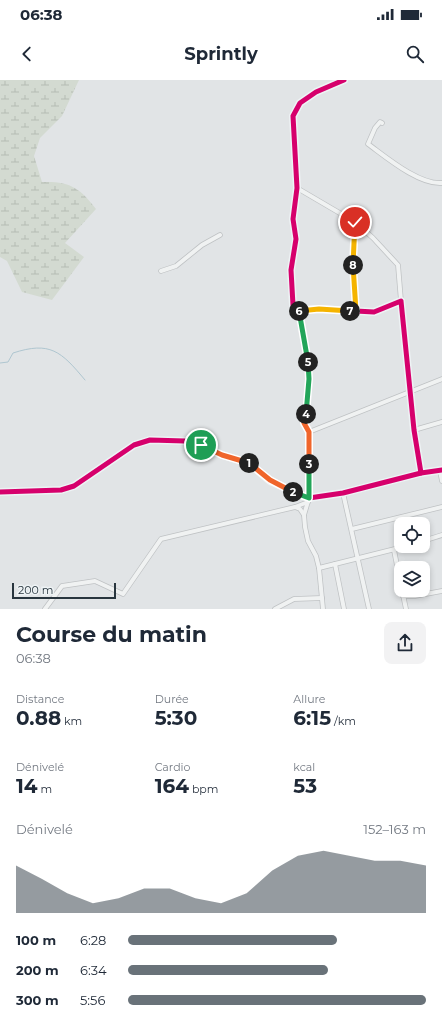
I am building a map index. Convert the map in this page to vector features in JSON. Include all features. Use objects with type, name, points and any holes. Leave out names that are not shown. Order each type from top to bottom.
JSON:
[{"type":"street","points":[[344,80],[316,92],[300,103],[293,116],[297,188],[293,218],[296,239],[291,270],[293,305],[299,310],[374,312],[401,301]]},
{"type":"street","points":[[382,123],[380,122],[375,128],[368,144],[419,178],[434,184],[442,183]]},
{"type":"street","points":[[297,188],[355,222],[373,238],[398,265],[402,327],[411,393],[414,430],[421,473]]},
{"type":"street","points":[[355,222],[353,260],[356,311]]},
{"type":"street","points":[[162,271],[176,266],[202,245],[220,235]]},
{"type":"street","points":[[299,310],[308,361],[309,379],[304,423],[309,432],[308,500],[304,515],[308,541],[316,556],[319,568],[323,609]]},
{"type":"street","points":[[309,432],[411,393],[442,379]]},
{"type":"street","points":[[414,430],[442,422]]},
{"type":"street","points":[[0,492],[61,490],[74,486],[134,445],[150,440],[163,439],[194,443],[222,455],[249,463],[270,480],[308,500]]},
{"type":"street","points":[[45,609],[62,586],[95,582],[123,594],[161,539],[295,507],[308,500],[421,473],[441,470],[442,481]]},
{"type":"street","points":[[342,493],[352,529],[369,609]]},
{"type":"street","points":[[295,507],[300,509],[304,515]]},
{"type":"street","points":[[352,529],[442,507]]},
{"type":"street","points":[[430,539],[442,536]]},
{"type":"street","points":[[319,568],[358,557],[394,550]]},
{"type":"street","points":[[335,564],[344,609]]},
{"type":"street","points":[[430,593],[442,591]]},
{"type":"street","points":[[403,597],[406,609]]},
{"type":"street","points":[[276,609],[294,600],[322,598]]},
{"type":"green space","points":[[0,80],[79,80],[62,116],[40,138],[34,156],[42,182],[60,183],[74,187],[85,196],[96,209],[65,243],[84,257],[52,300],[22,292],[7,261],[0,257]]},
{"type":"waterway","points":[[0,363],[8,362],[13,353],[36,348],[46,349],[54,351],[69,362],[85,380]]},
{"type":"cycle path","points":[[344,80],[316,92],[300,103],[293,116],[297,188],[293,219],[296,239],[291,270],[293,305],[299,310],[319,309],[374,312],[401,301],[414,430],[421,473]]},
{"type":"cycle path","points":[[0,492],[61,490],[74,486],[134,445],[150,440],[185,441],[201,445],[222,455],[249,463],[270,481],[309,498],[343,493],[421,473],[442,470]]},
{"type":"route","points":[[201,445],[227,457],[249,463],[270,480],[284,488],[309,498],[309,432],[304,423],[309,379],[308,361],[299,310],[319,309],[356,311],[353,260],[355,222]]}]
